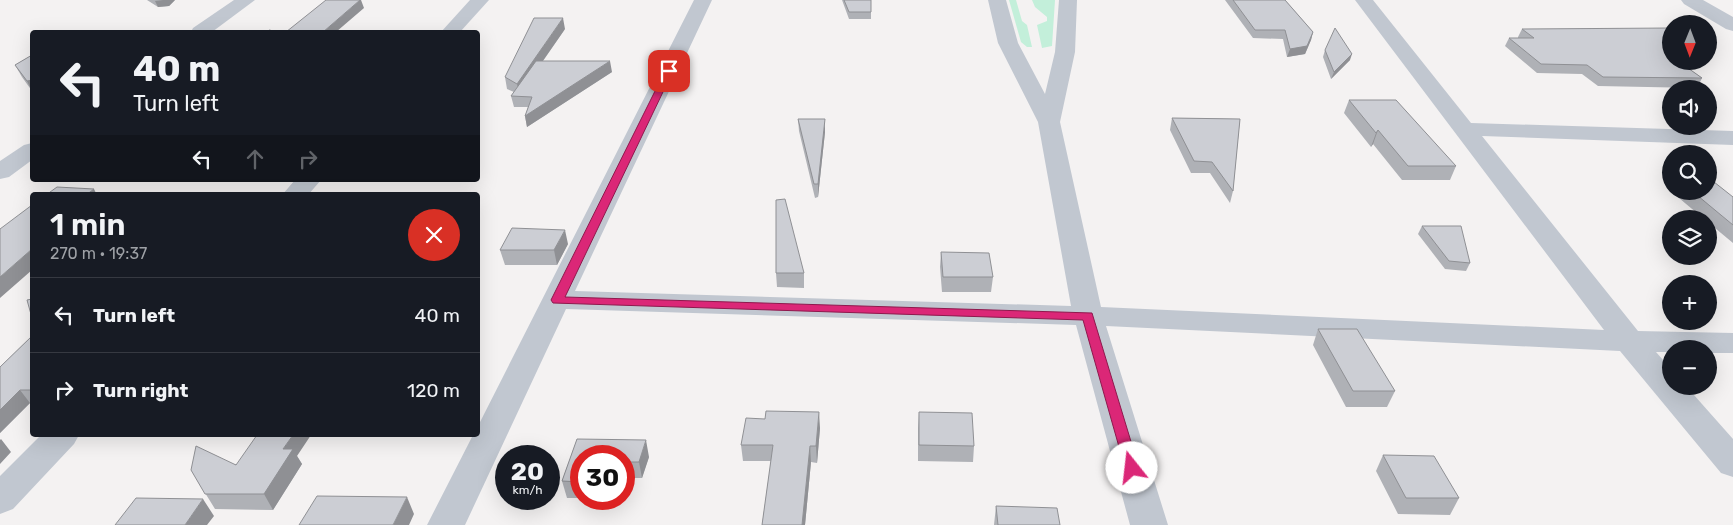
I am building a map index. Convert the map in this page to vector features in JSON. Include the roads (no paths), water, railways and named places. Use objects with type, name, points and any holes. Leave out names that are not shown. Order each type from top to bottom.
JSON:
[{"type":"street","points":[[203,30],[246,0]]},
{"type":"street","points":[[452,30],[480,0]]},
{"type":"street","points":[[446,525],[703,0]]},
{"type":"street","points":[[997,0],[1008,43],[1049,122],[1088,316],[1148,525]]},
{"type":"street","points":[[1049,122],[1065,52],[1068,0]]},
{"type":"street","points":[[1364,0],[1629,341],[1733,463]]},
{"type":"street","points":[[1690,0],[1733,25]]},
{"type":"street","points":[[1463,129],[1733,138]]},
{"type":"street","points":[[0,172],[30,151]]},
{"type":"street","points":[[297,192],[306,182]]},
{"type":"street","points":[[557,300],[1088,316],[1629,341],[1733,343]]},
{"type":"street","points":[[0,499],[60,437]]}]
